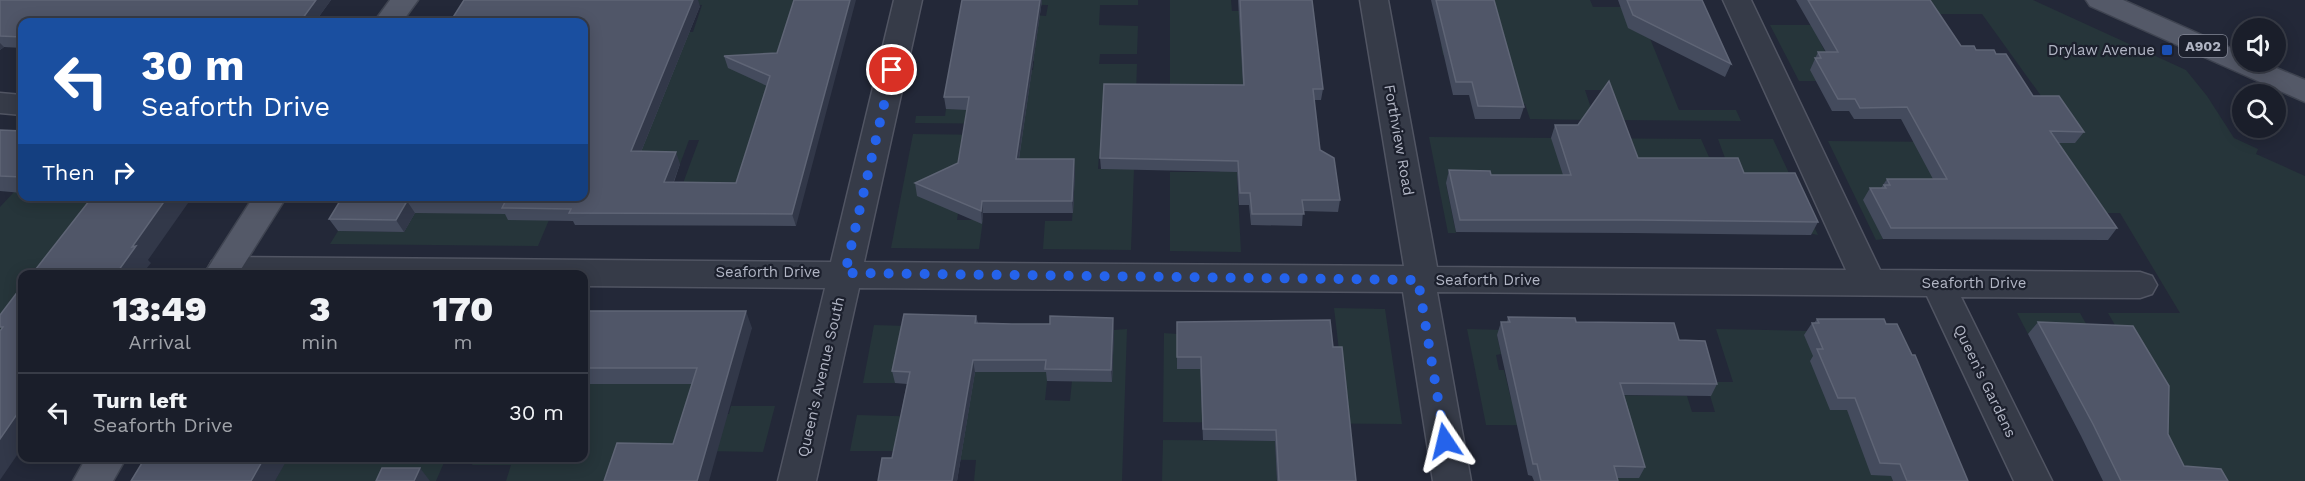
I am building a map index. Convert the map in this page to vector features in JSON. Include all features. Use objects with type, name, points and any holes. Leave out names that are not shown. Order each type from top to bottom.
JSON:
[{"type":"main road","points":[[391,18],[404,0]]},
{"type":"main road","name":"A902","points":[[2100,0],[2305,92]]},
{"type":"main road","points":[[223,270],[268,201]]},
{"type":"main road","points":[[92,481],[104,462]]},
{"type":"street","name":"Queen's Avenue South","points":[[797,481],[908,0]]},
{"type":"street","name":"Forthview Road","points":[[1374,0],[1452,481]]},
{"type":"street","points":[[1737,0],[1869,283]]},
{"type":"street","points":[[0,104],[18,105]]},
{"type":"street","name":"Seaforth Drive","points":[[588,273],[2140,285]]},
{"type":"street","name":"Queen's Gardens","points":[[1937,282],[2033,481]]},
{"type":"shaded area","points":[[672,0],[801,0],[740,195],[679,194],[699,140],[689,140],[680,164],[657,164],[615,133],[658,32],[693,32],[702,5],[670,4]]},
{"type":"shaded area","points":[[965,0],[1138,0],[1138,5],[1100,5],[1099,25],[1138,26],[1137,54],[1100,54],[1099,64],[1137,64],[1134,155],[1099,155],[1098,169],[1134,169],[1131,250],[1043,249],[1045,221],[1072,221],[1075,171],[959,206],[957,220],[983,220],[979,249],[891,248],[913,134],[995,135],[1022,124],[915,123],[916,116],[945,116],[946,109],[1025,110],[1007,70],[1033,70],[1034,61],[955,60],[1033,15],[1046,16],[1048,5],[965,4]]},
{"type":"shaded area","points":[[1170,0],[1231,0],[1232,11],[1254,11],[1253,149],[1237,177],[1241,252],[1170,251],[1170,172],[1220,172],[1170,94]]},
{"type":"shaded area","points":[[1487,0],[1590,0],[1593,7],[1690,7],[1647,31],[1679,110],[1736,110],[1741,121],[1614,120],[1603,90],[1585,90],[1595,120],[1530,119],[1525,104],[1515,103],[1471,55],[1443,55],[1441,45],[1499,45]]},
{"type":"shaded area","points":[[1844,0],[2033,0],[2186,70],[2207,96],[2232,138],[2258,149],[2256,154],[2305,176],[2305,481],[2208,481],[2067,410],[2064,404],[2162,407],[2108,313],[2180,313],[2120,213],[2089,213],[1939,182],[1864,200],[1883,239],[1876,240],[1828,141],[1947,142],[1820,42],[1832,64],[1816,81],[1799,81],[1770,25],[1882,25],[2047,143],[2075,143],[1982,14],[1925,14]]},
{"type":"shaded area","points":[[1429,137],[1701,139],[1709,157],[1725,158],[1718,139],[1773,139],[1818,235],[1585,188],[1448,171],[1450,184],[1446,184],[1456,233],[1448,233]]},
{"type":"shaded area","points":[[14,192],[18,192],[18,201],[123,201],[40,270],[18,270],[18,332],[0,370],[0,207]]},
{"type":"shaded area","points":[[532,201],[551,201],[509,219],[549,220],[538,246],[330,244],[338,231],[404,232],[415,213],[448,213]]},
{"type":"shaded area","points":[[1334,308],[1385,309],[1402,424],[1163,422],[1164,333],[1177,334],[1177,368],[1340,359]]},
{"type":"shaded area","points":[[2017,313],[2080,313],[2093,336],[2028,334]]},
{"type":"shaded area","points":[[874,325],[907,326],[895,383],[863,383]]},
{"type":"shaded area","points":[[1127,329],[1122,481],[974,481],[976,460],[901,459],[902,451],[850,451],[857,415],[967,418],[970,400],[945,366],[1048,372],[1045,400],[1070,401],[1072,381],[1111,382],[1114,330]]},
{"type":"shaded area","points":[[1467,329],[1504,330],[1497,335],[1501,354],[1496,355],[1499,370],[1504,370],[1511,399],[1597,395],[1687,396],[1692,412],[1715,412],[1706,382],[1733,382],[1716,329],[1810,331],[1871,410],[1871,474],[1891,476],[1893,481],[1591,481],[1611,426],[1486,425]]},
{"type":"shaded area","points":[[588,384],[704,384],[696,414],[729,414],[731,406],[775,406],[763,452],[705,451],[619,481],[506,481],[511,465],[472,465],[473,462],[588,462]]},
{"type":"shaded area","points":[[1163,440],[1275,441],[1277,481],[1162,481]]},
{"type":"shaded area","points":[[285,462],[444,462],[436,481],[275,481]]},
{"type":"building","points":[[0,0],[316,0],[303,18],[18,18],[18,37],[0,36]]},
{"type":"building","points":[[464,0],[693,0],[631,151],[676,152],[664,182],[736,183],[770,76],[724,56],[777,53],[794,0],[850,0],[792,214],[569,213],[571,209],[502,208],[505,202],[407,201],[588,201],[588,18],[453,18]]},
{"type":"building","points":[[962,0],[1040,0],[1016,159],[1074,159],[1072,201],[982,201],[981,211],[915,183],[958,163],[969,97],[944,97]]},
{"type":"building","points":[[1240,0],[1312,0],[1323,89],[1313,89],[1320,150],[1334,158],[1340,200],[1302,200],[1304,214],[1252,214],[1250,193],[1240,193],[1238,161],[1100,158],[1104,84],[1244,85]]},
{"type":"building","points":[[1436,0],[1494,0],[1524,107],[1478,106],[1472,82],[1456,82]]},
{"type":"building","points":[[1627,0],[1702,0],[1731,64],[1633,15]]},
{"type":"building","points":[[1808,0],[1930,0],[1961,46],[1974,46],[1976,50],[1994,50],[1996,54],[2006,54],[2033,96],[2059,96],[2084,132],[2050,131],[2117,228],[1891,228],[1870,188],[1886,188],[1884,185],[1890,185],[1887,179],[1947,179],[1907,107],[1860,108],[1855,99],[1838,99],[1815,58],[1821,58],[1818,52],[1838,52]]},
{"type":"building","points":[[1609,81],[1638,158],[1738,158],[1744,173],[1795,173],[1818,222],[1460,220],[1449,170],[1490,171],[1491,175],[1571,175],[1555,125],[1578,125]]},
{"type":"building","points":[[0,130],[18,131],[18,177],[0,176]]},
{"type":"building","points":[[89,201],[164,201],[119,270],[35,270]]},
{"type":"building","points":[[340,201],[407,201],[396,220],[329,219]]},
{"type":"building","points":[[18,291],[18,413],[0,439],[0,331],[3,327],[0,327],[0,315]]},
{"type":"building","points":[[588,311],[746,311],[697,481],[604,481],[617,443],[673,444],[697,368],[588,368]]},
{"type":"building","points":[[904,314],[976,316],[975,323],[1012,324],[1050,324],[1050,316],[1113,318],[1111,370],[1045,369],[1046,360],[973,360],[952,481],[878,481],[882,458],[892,458],[910,372],[892,371]]},
{"type":"building","points":[[1508,317],[1575,318],[1576,322],[1674,323],[1679,340],[1705,341],[1717,384],[1620,383],[1645,467],[1614,466],[1618,481],[1541,481],[1537,464],[1533,464],[1501,322],[1510,322]]},
{"type":"building","points":[[1817,319],[1884,319],[1886,324],[1897,324],[1912,355],[1915,355],[1968,481],[1907,481],[1900,464],[1880,463],[1855,398],[1838,398],[1817,349],[1823,349],[1812,323],[1819,323]]},
{"type":"building","points":[[1330,320],[1333,347],[1342,347],[1356,481],[1279,481],[1276,430],[1203,429],[1201,357],[1177,357],[1177,322]]},
{"type":"building","points":[[2038,322],[2133,326],[2169,386],[2168,434],[2184,466],[2221,469],[2228,481],[2121,481]]},
{"type":"building","points":[[143,462],[262,462],[251,481],[131,481]]},
{"type":"building","points":[[382,468],[420,468],[414,481],[376,481]]},
{"type":"place","name":"Drylaw Avenue","points":[[2167,50]]},
{"type":"route","points":[[892,70],[845,273],[1418,280],[1445,441]]}]
